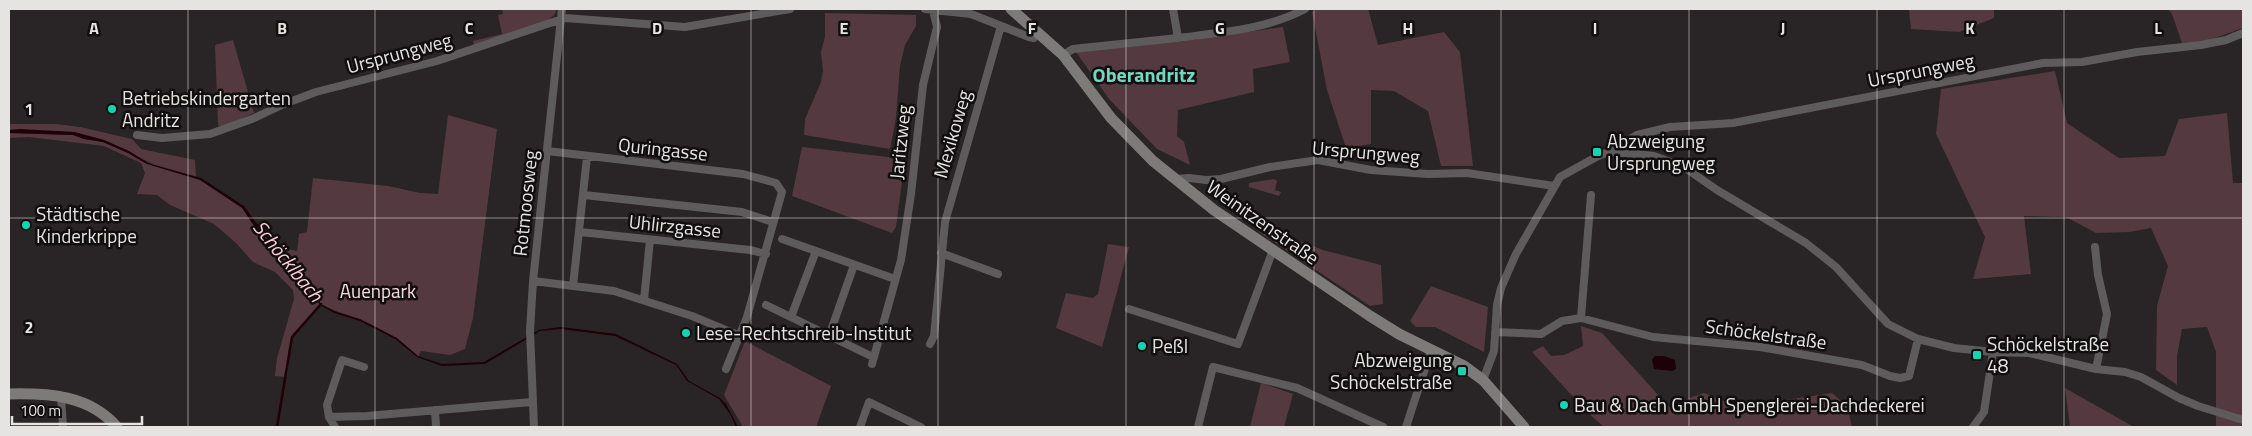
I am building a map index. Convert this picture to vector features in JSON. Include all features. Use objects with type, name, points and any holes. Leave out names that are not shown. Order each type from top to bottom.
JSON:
[{"type":"main road","name":"Weinitzenstraße","points":[[1011,9],[1039,32],[1063,56],[1111,118],[1134,143],[1176,180],[1214,210],[1370,316],[1464,366],[1483,380],[1524,427]]},
{"type":"main road","points":[[9,394],[61,396],[91,406],[109,418],[117,427]]},
{"type":"street","name":"Rotmoosweg","points":[[534,427],[530,335],[533,282],[562,9]]},
{"type":"street","name":"Ursprungweg","points":[[137,135],[162,138],[210,134],[245,122],[316,92],[437,61],[565,18],[685,27],[790,9]]},
{"type":"street","points":[[928,9],[971,14],[1029,37],[1034,38],[1039,32]]},
{"type":"street","name":"Jaritzweg","points":[[766,305],[829,336],[872,361],[901,260],[911,194],[923,85],[937,27],[928,9]]},
{"type":"street","points":[[1173,9],[1178,38]]},
{"type":"street","points":[[1063,56],[1073,49],[1178,38],[1256,27],[1289,13],[1305,9]]},
{"type":"street","name":"Mexikoweg","points":[[930,344],[934,336],[941,253],[951,199],[1001,26]]},
{"type":"street","name":"Ursprungweg","points":[[1609,152],[1637,134],[1670,127],[1733,122],[2043,63],[2082,62],[2137,52],[2201,45],[2226,40],[2243,33]]},
{"type":"street","name":"Quringasse","points":[[547,151],[743,174],[776,183],[782,192],[774,222]]},
{"type":"street","points":[[1483,380],[1494,351],[1501,288],[1516,254],[1560,177],[1609,152],[1654,156],[1677,164],[1697,174],[1717,190],[1806,243],[1836,267],[1888,324],[1918,339],[1954,348],[2029,353],[2096,369],[2125,372],[2141,377],[2179,398],[2243,420]]},
{"type":"street","points":[[574,286],[587,157]]},
{"type":"street","name":"Ursprungweg","points":[[1176,180],[1228,178],[1252,171],[1318,160],[1372,170],[1428,174],[1467,173],[1554,186]]},
{"type":"street","points":[[584,195],[742,212],[774,222],[740,336],[726,370]]},
{"type":"street","points":[[1581,318],[1591,195]]},
{"type":"street","name":"Uhlirzgasse","points":[[580,232],[750,250],[766,254]]},
{"type":"street","points":[[782,239],[895,280]]},
{"type":"street","points":[[644,300],[650,240]]},
{"type":"street","points":[[2095,247],[2098,275],[2107,314],[2096,369]]},
{"type":"street","points":[[1129,309],[1238,344],[1273,250]]},
{"type":"street","points":[[791,317],[816,251]]},
{"type":"street","points":[[941,253],[998,274]]},
{"type":"street","points":[[829,336],[854,265]]},
{"type":"street","points":[[533,282],[604,289],[698,318],[740,336]]},
{"type":"street","name":"Schöckelstraße","points":[[1495,332],[1541,334],[1562,321],[1581,318],[1653,337],[1760,347],[1862,365],[1900,378],[1909,376],[1918,339]]},
{"type":"street","points":[[1406,427],[1432,350]]},
{"type":"street","points":[[1973,427],[1984,412],[1993,352]]},
{"type":"street","points":[[335,427],[329,417],[327,405],[342,360],[364,366]]},
{"type":"street","points":[[1198,427],[1213,368],[1297,388],[1384,427]]},
{"type":"street","points":[[61,396],[62,427]]},
{"type":"street","points":[[329,417],[367,416],[532,402]]},
{"type":"street","points":[[860,427],[869,402],[921,427]]},
{"type":"street","points":[[435,410],[436,427]]},
{"type":"green space","points":[[502,9],[557,9],[554,15],[546,22],[474,46],[473,41],[502,34],[498,15],[503,14]]},
{"type":"green space","points":[[1317,9],[1368,9],[1378,45],[1444,32],[1460,52],[1473,166],[1441,166],[1428,111],[1394,91],[1371,90],[1371,144],[1346,148],[1327,90],[1312,12]]},
{"type":"green space","points":[[1909,9],[1994,9],[1994,18],[1959,32],[1911,29]]},
{"type":"green space","points":[[2168,9],[2243,9],[2243,28],[2206,41],[2182,43],[2172,14]]},
{"type":"green space","points":[[825,13],[916,15],[916,26],[905,45],[900,66],[896,118],[890,149],[804,135],[805,119],[821,82],[823,71],[821,52],[825,37]]},
{"type":"green space","points":[[1283,27],[1290,62],[1253,69],[1254,92],[1178,110],[1177,136],[1184,142],[1190,165],[1157,149],[1109,99],[1076,52],[1177,42]]},
{"type":"green space","points":[[233,40],[254,113],[221,128],[218,125],[215,45]]},
{"type":"green space","points":[[2055,71],[2067,123],[2119,158],[2165,156],[2179,119],[2227,113],[2233,183],[2243,183],[2243,427],[2216,427],[2216,352],[2207,327],[2182,329],[2177,356],[2177,385],[2156,370],[2157,306],[2168,266],[2151,228],[2130,232],[2096,233],[2066,217],[2024,216],[2031,274],[1973,279],[1985,237],[1936,134],[1941,89]]},
{"type":"green space","name":"Auenpark","points":[[448,115],[497,129],[473,318],[465,349],[450,355],[421,351],[418,357],[382,330],[321,304],[292,337],[287,377],[275,376],[277,358],[294,299],[293,290],[275,272],[253,262],[236,243],[214,224],[170,205],[157,195],[137,194],[145,173],[141,163],[104,146],[29,137],[9,138],[9,133],[73,135],[103,142],[147,164],[153,164],[104,140],[74,132],[9,130],[9,124],[56,124],[80,127],[132,139],[141,149],[195,160],[196,177],[243,207],[278,247],[297,251],[299,234],[307,232],[313,178],[388,186],[420,193],[438,194]]},
{"type":"green space","points":[[802,147],[905,159],[896,227],[892,233],[792,196]]},
{"type":"green space","points":[[1274,179],[1277,181],[1275,190],[1281,192],[1279,196],[1249,187],[1249,183]]},
{"type":"green space","points":[[1249,221],[1323,250],[1381,265],[1383,304],[1370,306],[1262,234]]},
{"type":"green space","points":[[1108,244],[1129,247],[1102,347],[1056,328],[1066,293],[1093,298],[1098,294]]},
{"type":"green space","points":[[1431,286],[1488,307],[1484,352],[1435,327],[1416,327],[1410,321]]},
{"type":"green space","points":[[1581,326],[1602,333],[1671,409],[1689,398],[1704,393],[1740,407],[1832,393],[1847,406],[1852,427],[1604,427],[1587,412],[1532,352],[1543,346],[1551,356],[1564,355],[1583,346]]},
{"type":"green space","points":[[745,341],[831,386],[816,427],[743,427],[724,395]]},
{"type":"green space","points":[[1261,383],[1293,394],[1284,427],[1250,427]]},
{"type":"green space","points":[[2065,388],[2134,427],[2070,427]]},
{"type":"shaded area","points":[[9,130],[74,132],[104,140],[129,151],[148,163],[201,178],[244,206],[298,269],[321,304],[334,311],[360,319],[397,338],[418,356],[442,364],[484,362],[539,330],[561,327],[616,334],[677,364],[689,381],[720,398],[726,404],[738,427],[736,427],[730,414],[719,399],[687,381],[676,365],[615,336],[561,329],[540,331],[485,364],[442,366],[417,357],[395,339],[360,321],[334,313],[320,305],[297,270],[252,223],[242,208],[200,180],[147,164],[103,142],[73,135],[9,133]]},
{"type":"shaded area","points":[[1655,356],[1664,356],[1675,360],[1676,369],[1672,371],[1654,369],[1652,360]]},
{"type":"waterway","name":"Schöcklbach","points":[[277,427],[292,337],[321,304]]},
{"type":"place","name":"Betriebskindergarten Andritz","points":[[112,109]]},
{"type":"place","name":"Abzweigung Ursprungweg","points":[[1597,152]]},
{"type":"place","name":"Städtische Kinderkrippe","points":[[26,225]]},
{"type":"place","name":"Lese-Rechtschreib-Institut","points":[[686,333]]},
{"type":"place","name":"Peßl","points":[[1142,346]]},
{"type":"place","name":"Schöckelstraße 48","points":[[1977,355]]},
{"type":"place","name":"Abzweigung Schöckelstraße","points":[[1462,371]]},
{"type":"place","name":"Bau & Dach GmbH Spenglerei-Dachdeckerei","points":[[1564,405]]},
{"type":"district","name":"Oberandritz","points":[[1144,75]]}]
